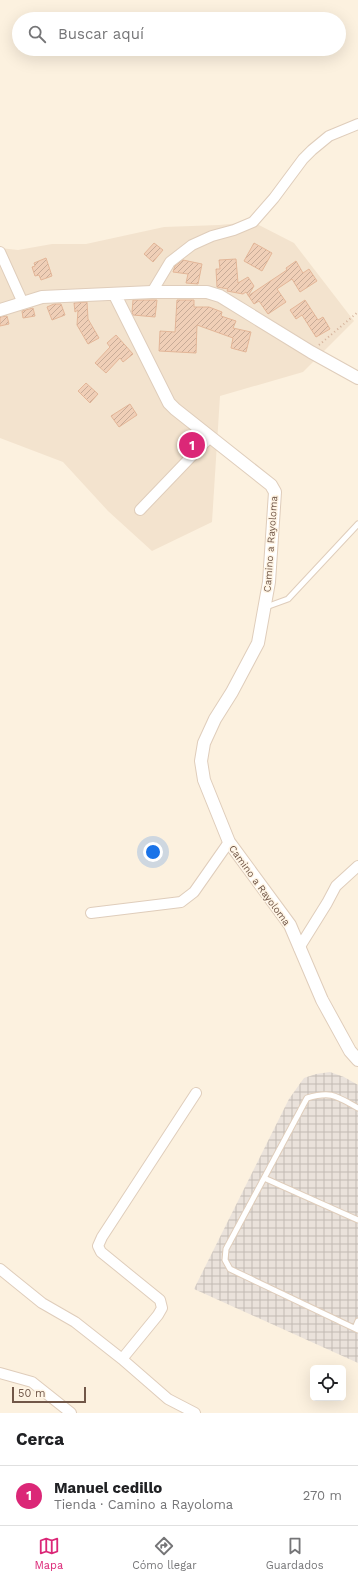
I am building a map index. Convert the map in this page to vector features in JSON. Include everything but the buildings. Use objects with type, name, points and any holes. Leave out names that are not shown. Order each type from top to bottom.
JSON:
[{"type":"street","points":[[152,292],[170,262],[192,245],[212,236],[234,230],[253,222],[274,198],[303,158],[329,136],[358,124]]},
{"type":"street","points":[[0,252],[24,303]]},
{"type":"street","points":[[0,310],[42,297],[115,295],[152,292],[207,292],[220,296],[311,352],[358,378]]},
{"type":"street","name":"Camino a Rayoloma","points":[[115,295],[169,403],[271,485],[275,492],[269,582],[258,643],[232,692],[215,719],[204,743],[201,762],[204,780],[229,842],[290,926],[322,1000],[350,1051],[358,1060]]},
{"type":"street","points":[[140,510],[210,437]]},
{"type":"street","points":[[91,913],[181,902],[194,892],[229,842]]},
{"type":"street","points":[[299,948],[336,886],[358,866]]},
{"type":"street","points":[[122,1359],[162,1308],[160,1300],[101,1252],[98,1246],[102,1237],[196,1093]]},
{"type":"street","points":[[0,1269],[42,1303],[75,1322],[122,1359],[168,1399],[195,1413]]},
{"type":"street","points":[[0,1372],[32,1382],[71,1413]]},
{"type":"lane","points":[[265,607],[288,599],[358,524]]},
{"type":"lane","points":[[358,1108],[333,1095],[318,1095],[307,1098],[226,1249],[225,1260],[230,1269],[356,1329],[358,1322]]},
{"type":"lane","points":[[264,1178],[358,1220]]},
{"type":"path","points":[[311,352],[358,312]]},
{"type":"shaded area","points":[[253,222],[294,243],[354,321],[303,372],[220,396],[212,522],[152,551],[108,511],[63,462],[0,438],[0,248],[18,250],[52,244],[86,244],[164,227]]},
{"type":"shaded area","points":[[330,1072],[344,1077],[358,1085],[358,1363],[194,1289],[289,1099],[304,1078]]},
{"type":"place","name":"Manuel cedillo","points":[[192,445]]}]
